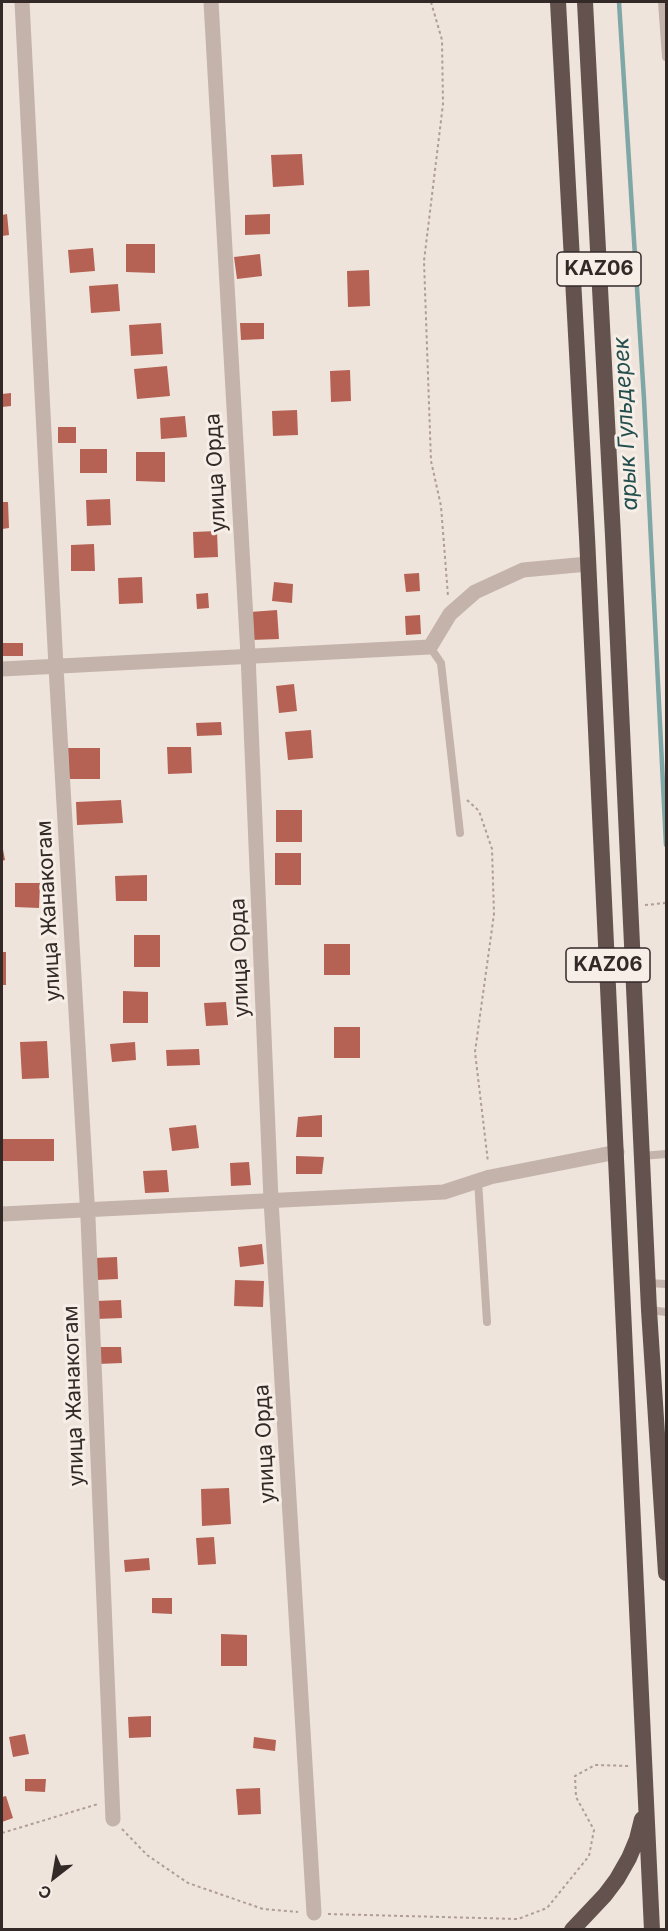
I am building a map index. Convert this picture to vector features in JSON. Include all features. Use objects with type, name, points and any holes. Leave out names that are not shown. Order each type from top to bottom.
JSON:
[{"type":"highway","name":"KАZ06","points":[[558,2],[587,537],[652,1929]]},
{"type":"highway","name":"KАZ06","points":[[585,2],[613,536],[647,1283],[666,1573]]},
{"type":"highway","points":[[587,537],[613,536]]},
{"type":"highway","points":[[572,1929],[605,1895],[629,1858],[637,1839],[646,1800]]},
{"type":"street","name":"улица Жанакогам","points":[[22,2],[87,1210],[113,1819]]},
{"type":"street","name":"улица Орда","points":[[211,2],[248,655],[271,1200],[314,1913]]},
{"type":"street","points":[[2,669],[430,647],[450,614],[476,592],[523,570],[588,564]]},
{"type":"street","points":[[2,1214],[444,1192],[484,1179],[617,1152]]},
{"type":"lane","points":[[662,2],[666,57]]},
{"type":"lane","points":[[430,647],[441,663],[460,833]]},
{"type":"lane","points":[[642,1156],[666,1154]]},
{"type":"lane","points":[[484,1179],[487,1322]]},
{"type":"lane","points":[[647,1283],[666,1284]]},
{"type":"lane","points":[[649,1310],[666,1312]]},
{"type":"path","points":[[431,2],[442,40],[443,104],[424,261],[431,461],[441,506],[450,614]]},
{"type":"path","points":[[455,789],[479,811],[492,849],[494,914],[475,1052],[484,1179]]},
{"type":"path","points":[[630,906],[666,903]]},
{"type":"path","points":[[113,1819],[147,1855],[188,1883],[263,1909],[314,1913],[518,1919],[547,1908],[589,1856],[594,1830],[576,1797],[575,1776],[595,1765],[644,1766]]},
{"type":"path","points":[[2,1833],[112,1799]]},
{"type":"building","points":[[302,154],[304,185],[273,187],[271,155]]},
{"type":"building","points":[[7,214],[9,235],[2,236],[2,215]]},
{"type":"building","points":[[270,214],[270,234],[245,235],[245,215]]},
{"type":"building","points":[[126,244],[155,244],[155,273],[126,272]]},
{"type":"building","points":[[93,248],[95,271],[70,273],[68,250]]},
{"type":"building","points":[[260,254],[262,276],[237,279],[234,257]]},
{"type":"building","points":[[369,270],[370,306],[348,307],[347,271]]},
{"type":"building","points":[[118,284],[120,311],[91,313],[89,286]]},
{"type":"building","points":[[161,323],[163,354],[131,356],[129,325]]},
{"type":"building","points":[[240,323],[264,323],[264,339],[241,340]]},
{"type":"building","points":[[167,366],[170,396],[137,399],[134,369]]},
{"type":"building","points":[[350,370],[351,401],[331,402],[330,371]]},
{"type":"building","points":[[11,393],[11,406],[2,407],[2,394]]},
{"type":"building","points":[[297,410],[298,435],[273,436],[272,411]]},
{"type":"building","points":[[185,416],[187,437],[161,439],[160,418]]},
{"type":"building","points":[[58,427],[76,427],[76,443],[58,443]]},
{"type":"building","points":[[80,449],[107,449],[107,473],[80,473]]},
{"type":"building","points":[[136,452],[165,452],[165,482],[136,481]]},
{"type":"building","points":[[110,499],[111,525],[87,526],[86,500]]},
{"type":"building","points":[[2,502],[8,502],[9,528],[2,529]]},
{"type":"building","points":[[217,531],[218,557],[194,558],[193,532]]},
{"type":"building","points":[[94,544],[95,571],[71,571],[71,545]]},
{"type":"building","points":[[419,573],[420,591],[406,592],[404,574]]},
{"type":"building","points":[[142,577],[143,603],[119,604],[118,578]]},
{"type":"building","points":[[274,582],[293,584],[292,603],[272,601]]},
{"type":"building","points":[[208,593],[209,608],[197,609],[196,594]]},
{"type":"building","points":[[277,610],[279,639],[251,640],[250,612]]},
{"type":"building","points":[[420,615],[421,634],[406,635],[405,616]]},
{"type":"building","points":[[3,643],[23,643],[23,656],[3,656]]},
{"type":"building","points":[[294,684],[297,711],[279,713],[276,686]]},
{"type":"building","points":[[221,722],[222,735],[197,736],[196,723]]},
{"type":"building","points":[[311,730],[313,758],[288,760],[285,732]]},
{"type":"building","points":[[167,747],[191,747],[192,773],[168,774]]},
{"type":"building","points":[[68,748],[100,748],[100,779],[69,779]]},
{"type":"building","points":[[121,800],[123,823],[77,825],[76,802]]},
{"type":"building","points":[[276,810],[302,810],[302,842],[276,842]]},
{"type":"building","points":[[2,844],[5,860],[2,861]]},
{"type":"building","points":[[275,853],[301,853],[301,885],[275,885]]},
{"type":"building","points":[[147,875],[147,901],[116,901],[115,876]]},
{"type":"building","points":[[15,883],[40,883],[39,908],[15,907]]},
{"type":"building","points":[[134,935],[160,935],[160,967],[134,967]]},
{"type":"building","points":[[324,944],[350,944],[350,975],[324,975]]},
{"type":"building","points":[[2,952],[6,952],[6,985],[2,985]]},
{"type":"building","points":[[123,991],[148,992],[148,1023],[123,1023]]},
{"type":"building","points":[[226,1002],[228,1025],[206,1026],[204,1003]]},
{"type":"building","points":[[334,1027],[360,1027],[360,1058],[334,1058]]},
{"type":"building","points":[[47,1041],[49,1078],[22,1079],[20,1042]]},
{"type":"building","points":[[135,1042],[136,1060],[112,1062],[110,1044]]},
{"type":"building","points":[[199,1049],[200,1065],[167,1066],[166,1050]]},
{"type":"building","points":[[322,1115],[322,1137],[296,1137],[298,1117]]},
{"type":"building","points":[[196,1125],[199,1148],[172,1151],[169,1128]]},
{"type":"building","points":[[2,1139],[54,1139],[54,1161],[2,1161]]},
{"type":"building","points":[[296,1156],[324,1157],[322,1174],[296,1174]]},
{"type":"building","points":[[249,1162],[251,1185],[231,1186],[230,1163]]},
{"type":"building","points":[[167,1170],[169,1192],[145,1193],[143,1171]]},
{"type":"building","points":[[262,1244],[264,1264],[240,1267],[238,1247]]},
{"type":"building","points":[[117,1257],[118,1279],[96,1280],[94,1258]]},
{"type":"building","points":[[235,1280],[264,1281],[263,1307],[234,1306]]},
{"type":"building","points":[[121,1300],[122,1318],[96,1319],[96,1301]]},
{"type":"building","points":[[98,1347],[121,1347],[122,1363],[98,1364]]},
{"type":"building","points":[[229,1488],[231,1524],[202,1526],[201,1489]]},
{"type":"building","points":[[214,1537],[216,1564],[198,1565],[196,1538]]},
{"type":"building","points":[[149,1558],[150,1570],[125,1572],[124,1560]]},
{"type":"building","points":[[152,1598],[172,1598],[172,1614],[152,1613]]},
{"type":"building","points":[[221,1634],[247,1635],[247,1666],[221,1666]]},
{"type":"building","points":[[151,1716],[151,1737],[129,1738],[128,1717]]},
{"type":"building","points":[[25,1734],[29,1754],[13,1757],[9,1737]]},
{"type":"building","points":[[254,1737],[276,1740],[275,1751],[253,1748]]},
{"type":"building","points":[[25,1779],[46,1779],[45,1792],[25,1791]]},
{"type":"building","points":[[260,1788],[261,1814],[238,1815],[236,1789]]},
{"type":"building","points":[[6,1796],[13,1818],[2,1822],[2,1797]]},
{"type":"waterway","name":"арык Гульдерек","points":[[619,2],[644,399],[666,845]]}]
